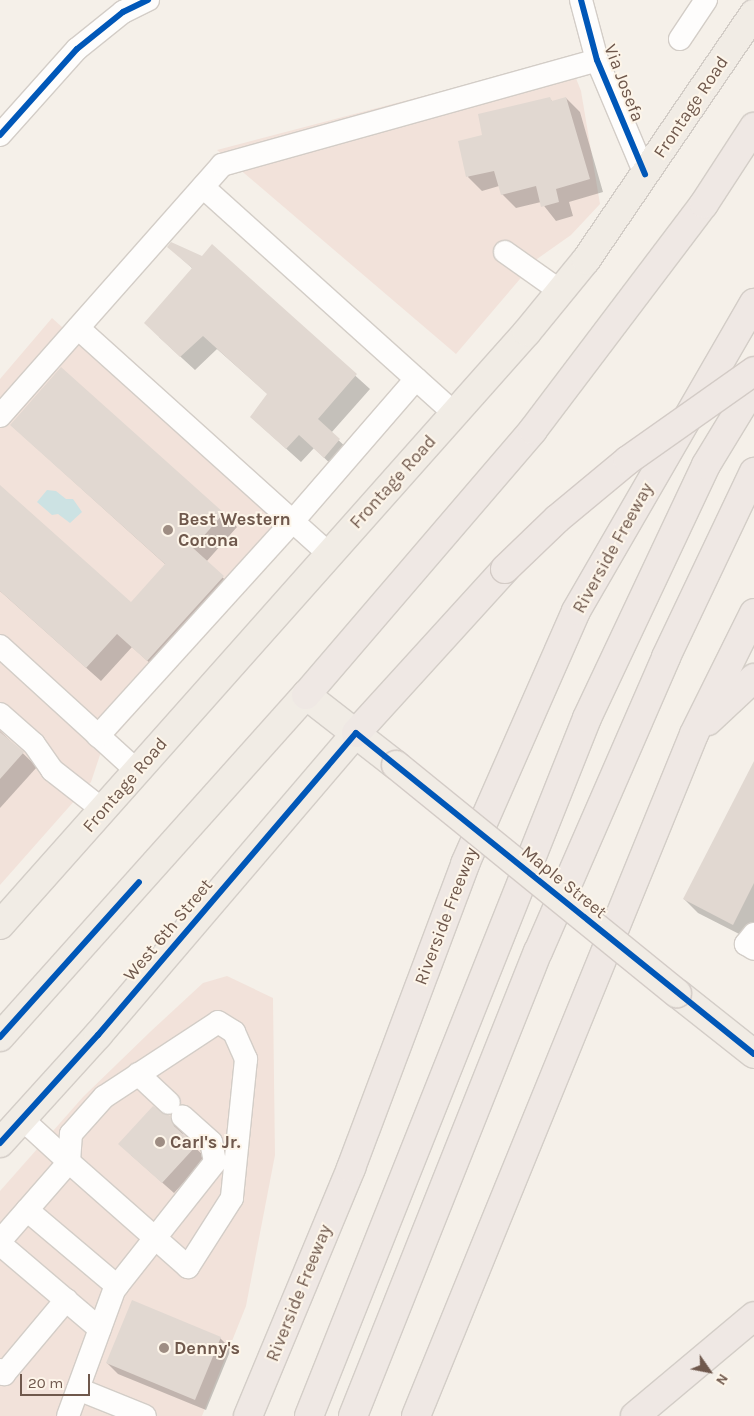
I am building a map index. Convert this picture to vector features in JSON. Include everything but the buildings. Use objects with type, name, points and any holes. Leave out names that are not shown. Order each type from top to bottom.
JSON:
[{"type":"highway","points":[[306,695],[533,430],[704,204],[754,127]]},
{"type":"highway","name":"Riverside Freeway","points":[[248,1416],[350,1168],[465,864],[576,611],[754,303]]},
{"type":"highway","points":[[356,733],[506,569],[556,519],[628,460],[754,371]]},
{"type":"highway","points":[[309,1416],[587,718],[706,465],[754,386]]},
{"type":"highway","points":[[353,1416],[538,952],[666,657],[754,472]]},
{"type":"highway","points":[[416,1416],[694,734],[754,613]]},
{"type":"highway","points":[[694,734],[754,678]]},
{"type":"highway","points":[[635,1416],[754,1316]]},
{"type":"main road","name":"Frontage Road","points":[[4,914],[103,810],[454,413],[586,260],[754,14]]},
{"type":"main road","name":"Maple Street","points":[[306,695],[396,765],[754,1054]]},
{"type":"main road","points":[[0,1036],[306,695]]},
{"type":"main road","name":"West 6th Street","points":[[0,1143],[356,733]]},
{"type":"street","points":[[0,135],[77,49],[121,6],[148,0]]},
{"type":"street","name":"Via Josefa","points":[[581,0],[597,60],[645,174]]},
{"type":"street","points":[[680,39],[706,0]]},
{"type":"street","points":[[0,416],[222,165],[597,60]]},
{"type":"street","points":[[203,187],[454,413]]},
{"type":"street","points":[[505,252],[560,291]]},
{"type":"street","points":[[78,328],[329,554]]},
{"type":"street","points":[[98,736],[293,521],[416,379]]},
{"type":"street","points":[[0,646],[137,771]]},
{"type":"street","points":[[0,714],[34,744],[52,770],[103,810]]},
{"type":"street","points":[[754,934],[746,944],[754,949]]},
{"type":"street","points":[[22,1119],[69,1162],[188,1267],[232,1198],[246,1059],[234,1032],[218,1022],[104,1097],[71,1134],[69,1162],[0,1243],[100,1329]]},
{"type":"street","points":[[68,1416],[117,1286],[215,1162],[216,1154],[211,1142],[138,1074]]},
{"type":"street","points":[[27,1210],[117,1286]]},
{"type":"street","points":[[0,1370],[4,1374],[66,1300]]},
{"type":"street","points":[[78,1389],[145,1416]]},
{"type":"shaded area","points":[[568,58],[581,91],[600,204],[571,235],[537,259],[456,354],[217,150]]},
{"type":"shaded area","points":[[52,318],[292,534],[101,752],[91,782],[0,885],[0,379]]},
{"type":"shaded area","points":[[47,490],[56,491],[66,499],[73,499],[82,512],[70,523],[58,514],[52,515],[37,502]]},
{"type":"shaded area","points":[[227,976],[273,998],[275,1155],[246,1306],[202,1416],[0,1416],[0,1191],[83,1097],[150,1032],[203,983]]},
{"type":"cycle path","points":[[0,135],[77,49],[123,12],[148,0]]},
{"type":"cycle path","points":[[581,0],[597,60],[645,174]]},
{"type":"cycle path","points":[[0,1143],[98,1035],[356,733],[754,1054]]},
{"type":"cycle path","points":[[0,1037],[139,882]]},
{"type":"place","name":"Best Western Corona","points":[[168,530]]},
{"type":"place","name":"Carl's Jr.","points":[[160,1142]]},
{"type":"place","name":"Denny's","points":[[164,1348]]}]
